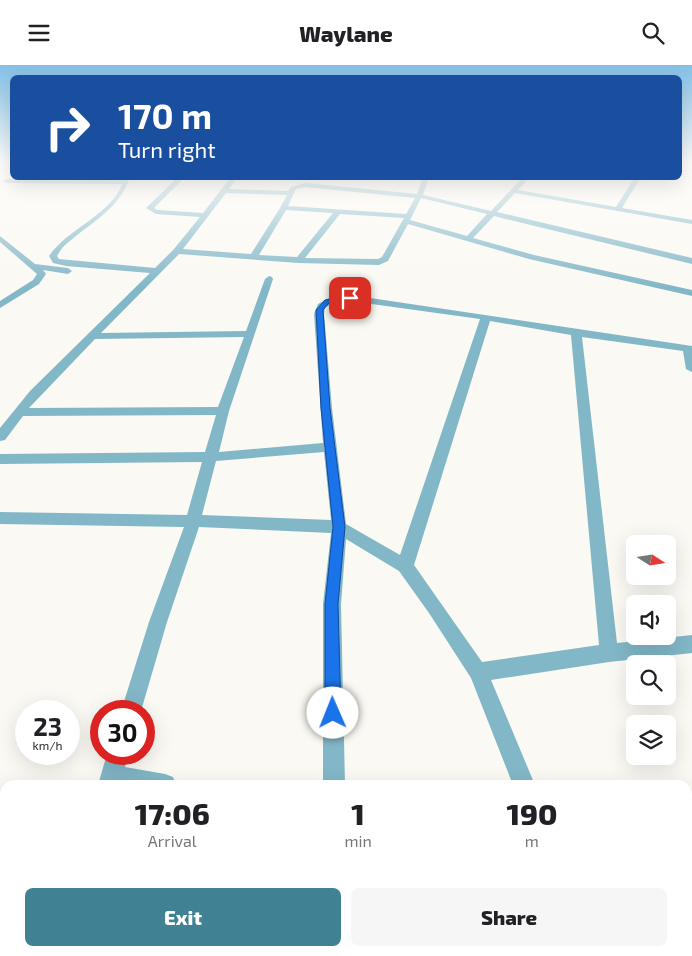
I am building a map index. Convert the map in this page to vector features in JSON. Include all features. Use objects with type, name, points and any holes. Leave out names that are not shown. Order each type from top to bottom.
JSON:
[{"type":"street","points":[[109,205],[92,221],[55,250],[53,256],[56,261],[153,275]]},
{"type":"street","points":[[154,205],[150,208],[156,212],[206,215]]},
{"type":"street","points":[[0,437],[34,394],[177,251],[214,205]]},
{"type":"street","points":[[253,257],[285,205]]},
{"type":"street","points":[[177,251],[299,260],[379,262],[385,259],[414,205]]},
{"type":"street","points":[[456,205],[692,261]]},
{"type":"street","points":[[468,239],[501,205]]},
{"type":"street","points":[[592,205],[692,222]]},
{"type":"street","points":[[618,209],[621,205]]},
{"type":"street","points":[[284,208],[339,211],[406,219],[532,257],[692,293]]},
{"type":"street","points":[[299,260],[339,211]]},
{"type":"street","points":[[0,238],[42,275],[0,305]]},
{"type":"street","points":[[32,266],[153,275]]},
{"type":"street","points":[[134,700],[158,622],[193,522],[223,411],[269,279]]},
{"type":"street","points":[[334,780],[332,604],[339,527],[326,408],[319,314],[319,310],[324,304],[332,300],[350,298],[690,349],[692,369]]},
{"type":"street","points":[[405,566],[486,317]]},
{"type":"street","points":[[576,333],[609,653]]},
{"type":"street","points":[[91,336],[250,334]]},
{"type":"street","points":[[19,412],[223,411]]},
{"type":"street","points":[[0,459],[211,457],[331,447]]},
{"type":"street","points":[[0,518],[249,522],[339,527],[405,566],[435,607],[478,672],[522,780]]},
{"type":"street","points":[[478,672],[609,653],[692,644]]},
{"type":"street","points":[[110,780],[115,765]]},
{"type":"route","points":[[333,713],[332,604],[339,527],[326,408],[319,310],[327,301],[350,298]]}]
